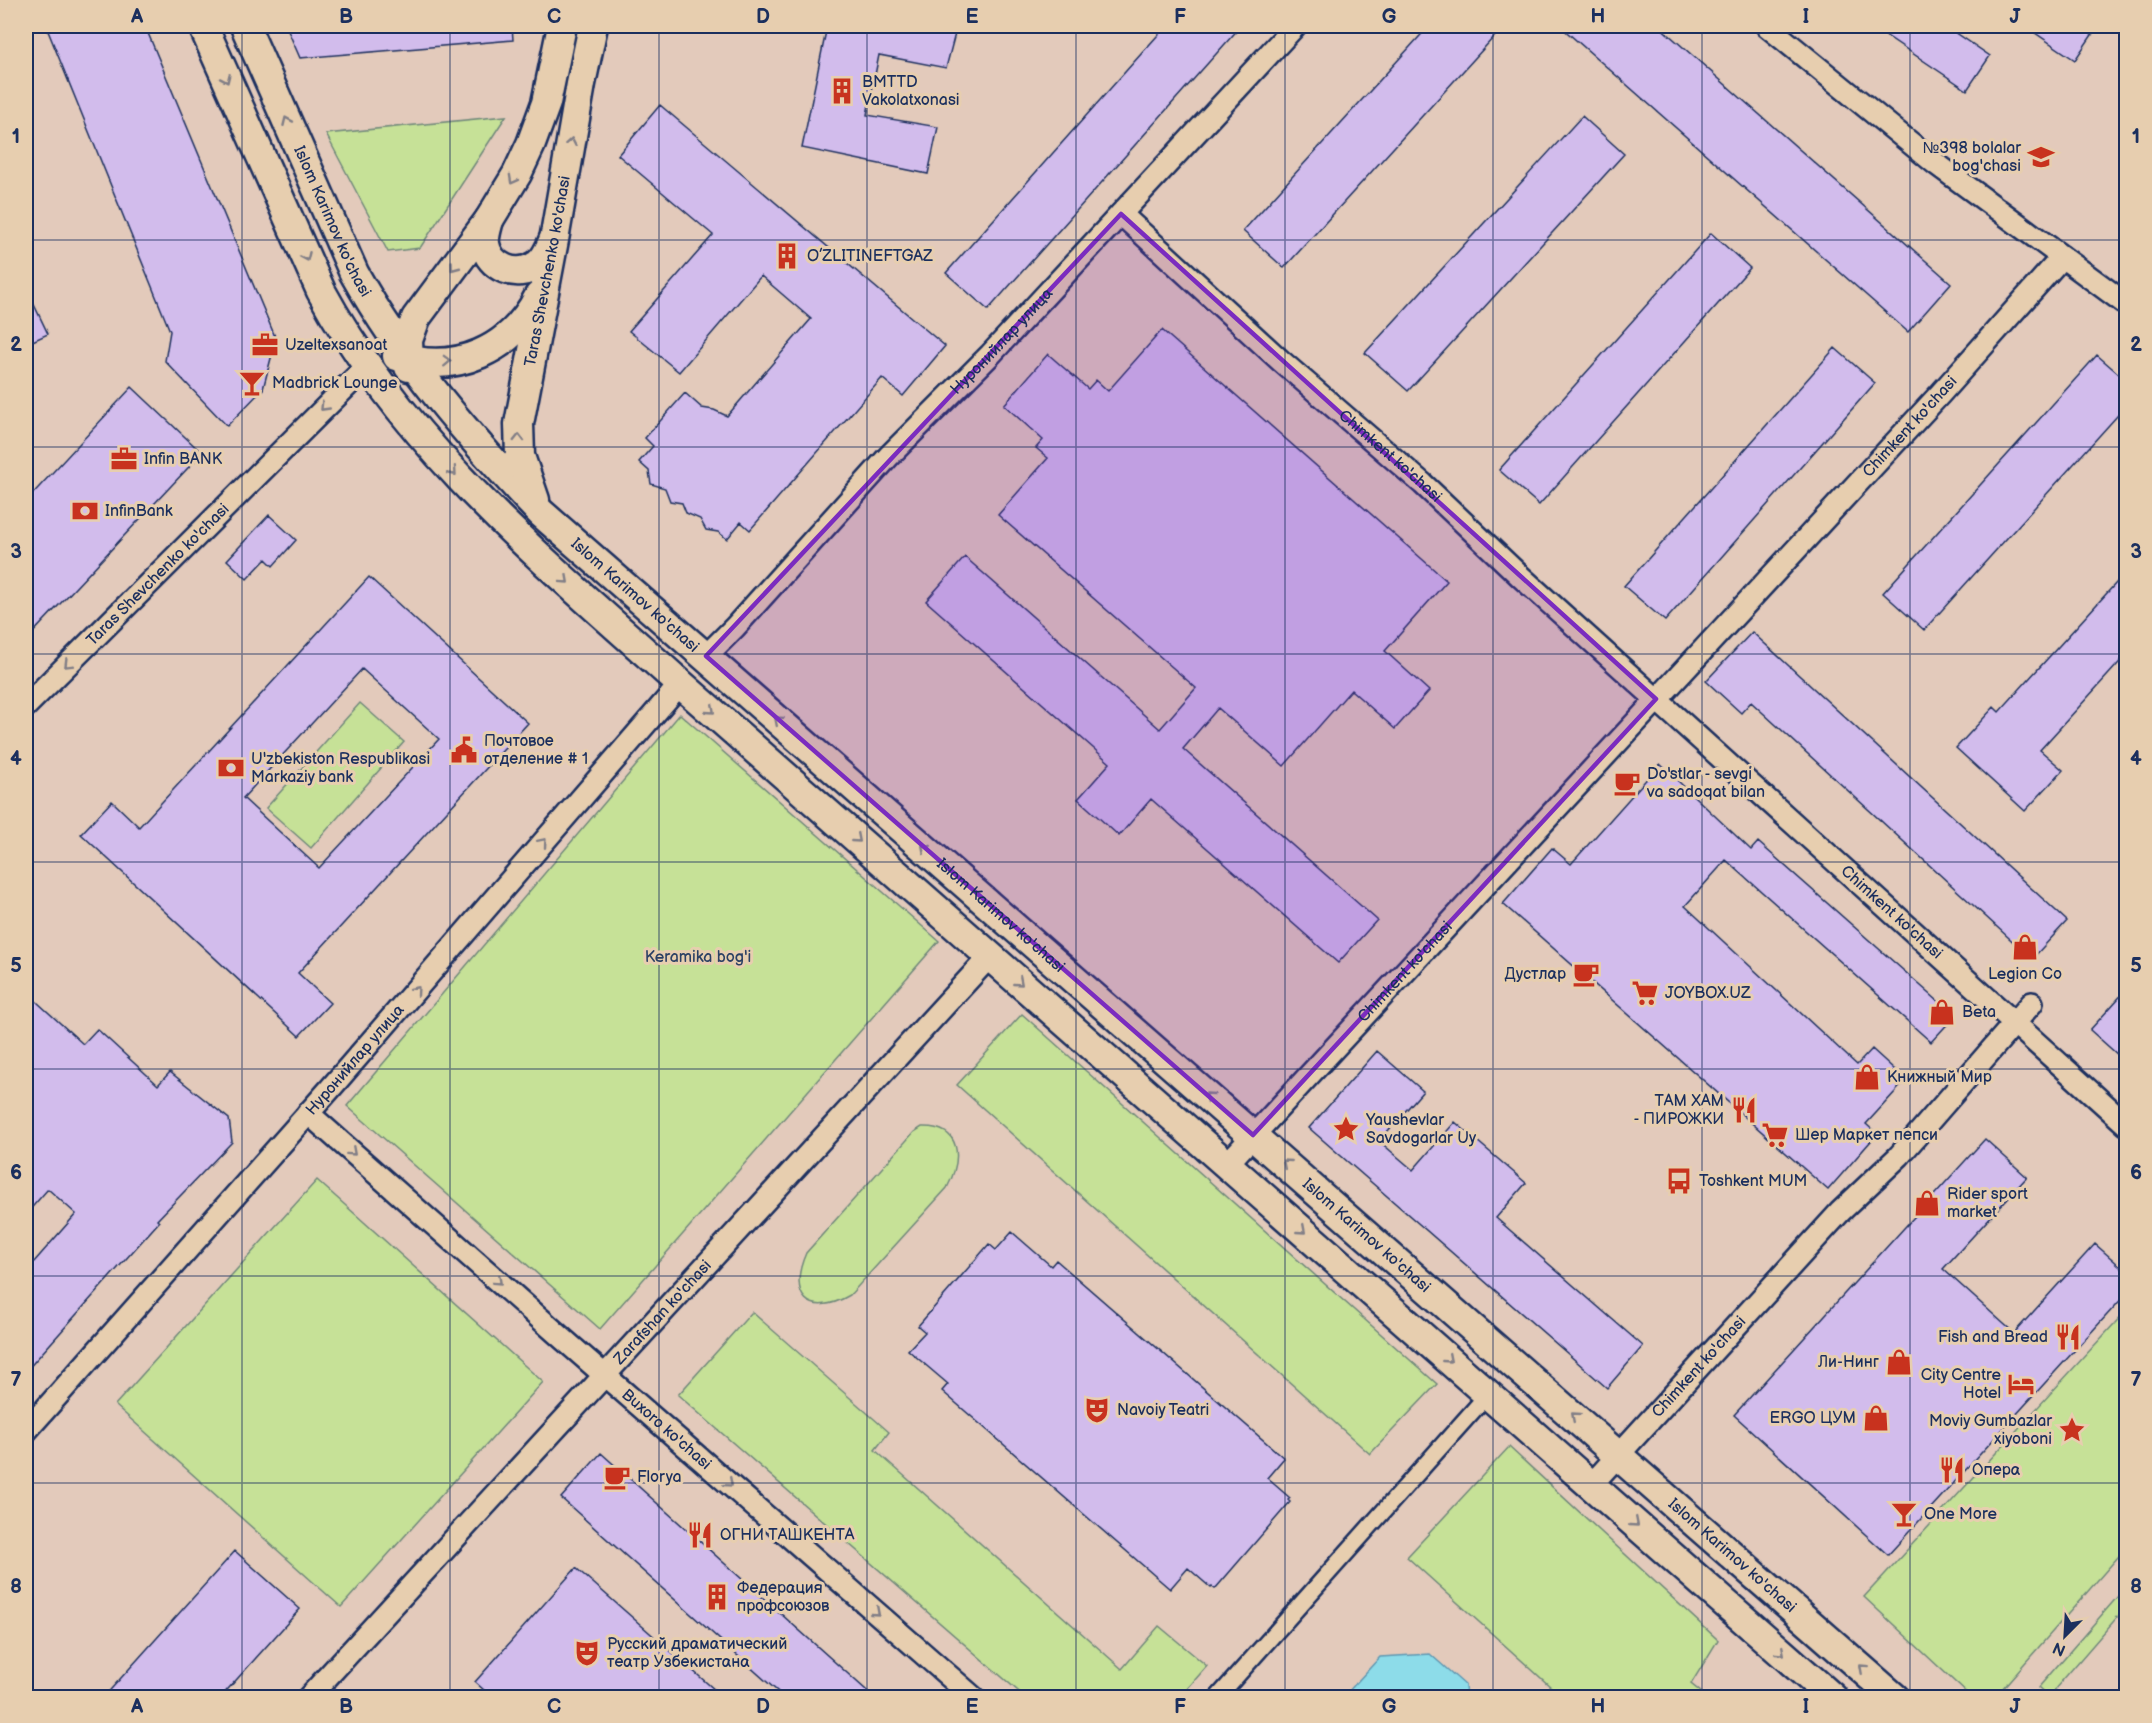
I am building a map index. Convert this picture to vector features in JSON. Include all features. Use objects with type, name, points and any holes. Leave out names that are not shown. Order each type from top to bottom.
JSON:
[{"type":"main road","points":[[202,26],[336,320],[366,367],[414,429],[480,501],[681,683],[1833,1698]]},
{"type":"main road","name":"Islom Karimov ko'chasi","points":[[245,26],[354,273],[369,300],[408,360],[472,438],[541,513],[1895,1698]]},
{"type":"main road","points":[[414,429],[408,360],[410,331],[420,311],[489,220],[517,174],[538,128],[546,103],[562,26]]},
{"type":"main road","name":"Taras Shevchenko ko'chasi","points":[[541,513],[521,464],[518,436],[580,84],[593,26]]},
{"type":"main road","points":[[489,220],[485,242],[488,252],[494,263],[508,270],[524,270],[534,267],[543,259],[554,240]]},
{"type":"main road","points":[[336,320],[380,349],[408,360],[456,361],[488,352],[504,340],[535,303],[546,279]]},
{"type":"main road","points":[[369,300],[384,307],[401,309],[417,305],[432,296]]},
{"type":"main road","name":"Zarafshan ko'chasi","points":[[990,956],[1016,928]]},
{"type":"street","name":"Нуронийлар улица","points":[[706,656],[735,627],[889,456],[990,355],[1295,26]]},
{"type":"street","points":[[1767,26],[1935,163],[2127,304]]},
{"type":"street","name":"Chimkent ko'chasi","points":[[1121,214],[1281,361],[1423,484],[1520,576],[2127,1124]]},
{"type":"street","name":"Chimkent ko'chasi","points":[[1227,1164],[1933,402],[2062,257]]},
{"type":"street","name":"Taras Shevchenko ko'chasi","points":[[26,706],[366,367]]},
{"type":"street","name":"Нуронийлар улица","points":[[26,1431],[308,1113],[681,683]]},
{"type":"street","name":"Zarafshan ko'chasi","points":[[308,1698],[990,956]]},
{"type":"street","name":"Chimkent ko'chasi","points":[[1591,1485],[1840,1212],[1899,1156],[2032,1003]]},
{"type":"street","name":"Buxoro ko'chasi","points":[[308,1113],[974,1698]]},
{"type":"street","points":[[1217,1698],[1488,1394]]},
{"type":"highlighted area","points":[[1121,214],[1656,699],[1253,1135],[706,656]]},
{"type":"green space","points":[[506,116],[420,248],[388,252],[326,134]]},
{"type":"green space","points":[[360,703],[404,742],[311,848],[266,808]]},
{"type":"green space","name":"Keramika bog'i","points":[[680,714],[939,941],[600,1329],[347,1106]]},
{"type":"green space","points":[[1022,1014],[1437,1384],[1370,1454],[957,1085]]},
{"type":"green space","points":[[922,1127],[935,1128],[952,1138],[956,1156],[955,1167],[947,1188],[850,1295],[836,1302],[823,1305],[813,1304],[801,1292],[799,1281],[806,1253],[914,1132]]},
{"type":"green space","points":[[317,1180],[543,1382],[341,1607],[115,1405]]},
{"type":"green space","name":"Moviy Gumbazlar xiyoboni","points":[[2126,1311],[2126,1548],[1995,1697],[1971,1697],[1864,1597]]},
{"type":"green space","points":[[752,1312],[889,1432],[875,1450],[1122,1669],[1159,1626],[1207,1666],[1180,1697],[1025,1697],[678,1395]]},
{"type":"green space","points":[[1509,1447],[1718,1640],[1691,1684],[1707,1697],[1562,1697],[1407,1557]]},
{"type":"green space","points":[[2126,1587],[2126,1607],[2048,1697],[2038,1688]]},
{"type":"water","points":[[1430,1654],[1465,1685],[1466,1697],[1348,1697],[1347,1693],[1380,1657]]},
{"type":"building","points":[[46,26],[145,26],[276,339],[263,389],[227,426],[165,361],[170,331]]},
{"type":"building","points":[[286,26],[512,26],[513,40],[300,58]]},
{"type":"building","name":"BMTTD Vakolatxonasi","points":[[827,26],[957,26],[946,68],[879,55],[867,115],[938,127],[928,174],[802,148]]},
{"type":"building","points":[[1166,26],[1241,26],[988,310],[946,273]]},
{"type":"building","points":[[1429,26],[1504,26],[1284,268],[1243,231]]},
{"type":"building","points":[[1560,26],[1659,26],[1951,283],[1908,332]]},
{"type":"building","points":[[1872,26],[1946,26],[1990,56],[1967,90]]},
{"type":"building","points":[[2025,26],[2098,26],[2075,60]]},
{"type":"building","points":[[660,105],[945,346],[903,396],[882,378],[750,530],[741,522],[727,539],[718,532],[706,530],[700,519],[686,513],[682,503],[670,501],[665,488],[651,484],[649,471],[639,462],[653,446],[645,438],[685,393],[702,408],[727,416],[811,319],[761,276],[679,372],[629,331],[713,235],[618,155]]},
{"type":"building","points":[[1582,116],[1624,154],[1408,391],[1365,353]]},
{"type":"building","points":[[1711,233],[1750,268],[1539,505],[1499,470]]},
{"type":"building","points":[[26,288],[48,334],[26,344]]},
{"type":"building","points":[[1162,330],[1447,581],[1385,651],[1429,691],[1395,729],[1351,690],[1284,766],[1218,708],[1183,749],[1377,920],[1338,963],[1151,799],[1119,836],[1078,799],[1110,763],[926,601],[965,557],[1160,729],[1196,688],[998,515],[1048,458],[1036,448],[1043,440],[1004,405],[1048,354],[1088,389],[1096,380],[1108,391]]},
{"type":"building","points":[[1835,348],[1875,383],[1665,621],[1624,586]]},
{"type":"building","points":[[2097,355],[2127,381],[2127,405],[1924,630],[1883,593]]},
{"type":"building","points":[[132,387],[202,453],[26,640],[26,501]]},
{"type":"building","points":[[269,515],[296,540],[273,566],[266,559],[247,579],[227,560]]},
{"type":"building","points":[[2127,571],[2127,654],[2040,750],[2063,770],[2025,811],[1956,748],[1994,707],[1999,712]]},
{"type":"building","name":"U'zbekiston Respublikasi Markaziy bank","points":[[369,577],[528,723],[298,973],[330,1003],[299,1036],[81,834],[112,801],[139,827]],"holes":[[[362,669],[439,739],[319,868],[243,798]]]},
{"type":"building","points":[[1752,632],[2067,921],[2032,959],[1751,702],[1741,713],[1706,681]]},
{"type":"building","points":[[1660,764],[1751,850],[1758,842],[1955,1016],[1931,1042],[1726,860],[1685,906],[1857,1065],[1872,1049],[1906,1080],[1866,1124],[1877,1134],[1828,1190],[1503,904],[1552,848],[1571,864]]},
{"type":"building","points":[[2127,989],[2127,1063],[2090,1030]]},
{"type":"building","points":[[26,992],[83,1044],[97,1029],[158,1085],[170,1072],[229,1119],[232,1142],[157,1220],[159,1222],[26,1371],[26,1271],[76,1214],[48,1189],[26,1214]]},
{"type":"building","points":[[1377,1051],[1423,1091],[1379,1141],[1413,1170],[1455,1122],[1526,1183],[1496,1218],[1643,1346],[1607,1388],[1309,1128]]},
{"type":"building","points":[[1985,1139],[2027,1177],[1943,1269],[2014,1333],[2095,1244],[2127,1272],[2127,1293],[1888,1555],[1734,1415]]},
{"type":"building","name":"Navoiy Teatri","points":[[1012,1232],[1051,1266],[1056,1260],[1284,1458],[1267,1478],[1290,1498],[1288,1500],[1290,1502],[1215,1589],[1188,1568],[1170,1589],[942,1391],[948,1384],[908,1350],[925,1332],[918,1326],[989,1244],[996,1250]]},
{"type":"building","name":"Федерация профсоюзов","points":[[601,1453],[875,1698],[785,1698],[561,1498]]},
{"type":"building","points":[[235,1551],[300,1609],[220,1698],[103,1698]]},
{"type":"building","name":"Русский драматический театр Узбекистана","points":[[576,1568],[724,1698],[493,1698],[475,1682]]},
{"type":"place","name":"BMTTD Vakolatxonasi","points":[[842,91]]},
{"type":"place","name":"№398 bolalar bog'chasi","points":[[2041,157]]},
{"type":"place","name":"O’ZLITINEFTGAZ","points":[[787,256]]},
{"type":"place","name":"Uzeltexsanoat","points":[[265,345]]},
{"type":"place","name":"Madbrick Lounge","points":[[252,383]]},
{"type":"place","name":"Infin BANK","points":[[124,459]]},
{"type":"place","name":"InfinBank","points":[[85,511]]},
{"type":"place","name":"Почтовое отделение # 1","points":[[464,750]]},
{"type":"place","name":"U'zbekiston Respublikasi Markaziy bank","points":[[231,768]]},
{"type":"place","name":"Do'stlar - sevgi va sadoqat bilan","points":[[1627,783]]},
{"type":"place","name":"Legion Co","points":[[2025,947]]},
{"type":"place","name":"Дустлар","points":[[1586,974]]},
{"type":"place","name":"JOYBOX.UZ","points":[[1645,993]]},
{"type":"place","name":"Beta","points":[[1942,1012]]},
{"type":"place","name":"Книжный Мир","points":[[1867,1077]]},
{"type":"place","name":"ТАМ ХАМ - ПИРОЖКИ","points":[[1744,1110]]},
{"type":"place","name":"Yaushevlar Savdogarlar Uy","points":[[1346,1129]]},
{"type":"place","name":"Шер Маркет пепси","points":[[1775,1135]]},
{"type":"place","name":"Toshkent MUM","points":[[1679,1181]]},
{"type":"place","name":"Rider sport market","points":[[1927,1203]]},
{"type":"place","name":"Fish and Bread","points":[[2068,1337]]},
{"type":"place","name":"Ли-Нинг","points":[[1899,1362]]},
{"type":"place","name":"City Centre Hotel","points":[[2021,1384]]},
{"type":"place","name":"Navoiy Teatri","points":[[1097,1410]]},
{"type":"place","name":"ERGO ЦУМ","points":[[1876,1418]]},
{"type":"place","name":"Moviy Gumbazlar xiyoboni","points":[[2072,1430]]},
{"type":"place","name":"Опера","points":[[1952,1470]]},
{"type":"place","name":"Florya","points":[[617,1477]]},
{"type":"place","name":"One More","points":[[1904,1514]]},
{"type":"place","name":"ОГНИ ТАШКЕНТА","points":[[700,1535]]},
{"type":"place","name":"Федерация профсоюзов","points":[[717,1597]]},
{"type":"place","name":"Русский драматический театр Узбекистана","points":[[587,1653]]}]
